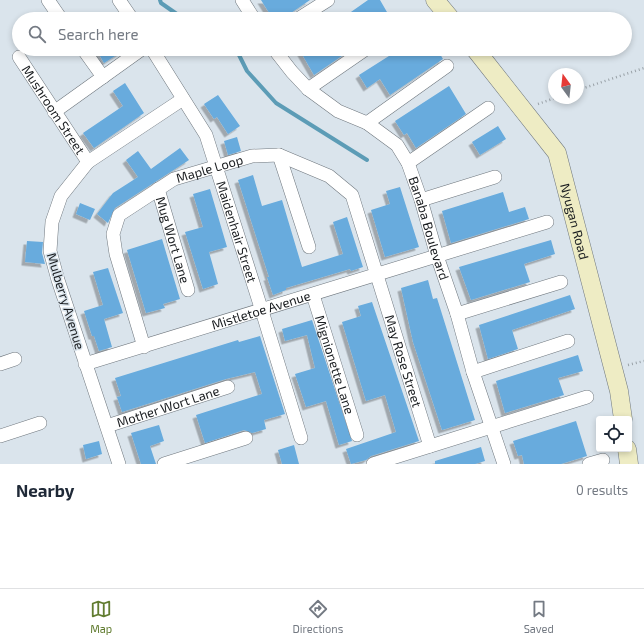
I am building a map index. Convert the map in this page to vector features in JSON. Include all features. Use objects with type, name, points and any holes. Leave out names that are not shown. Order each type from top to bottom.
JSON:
[{"type":"main road","points":[[435,0],[445,12]]},
{"type":"main road","name":"Nyugan Road","points":[[481,56],[557,153],[619,391],[623,416]]},
{"type":"main road","points":[[627,452],[629,464]]},
{"type":"street","points":[[48,0],[56,12]]},
{"type":"street","points":[[119,0],[127,12]]},
{"type":"street","points":[[242,0],[250,12]]},
{"type":"street","points":[[309,12],[328,0]]},
{"type":"street","points":[[88,56],[103,77]]},
{"type":"street","points":[[54,112],[132,56]]},
{"type":"street","name":"Maidenhair Street","points":[[156,56],[206,135],[301,438]]},
{"type":"street","name":"Banaba Boulevard","points":[[279,56],[308,89],[338,111],[367,123],[397,144],[408,163],[457,314],[473,372],[504,464]]},
{"type":"street","points":[[308,89],[356,56]]},
{"type":"street","name":"Mushroom Street","points":[[19,57],[88,162]]},
{"type":"street","points":[[367,123],[447,66]]},
{"type":"street","name":"Mulberry Avenue","points":[[119,464],[50,251],[52,222],[61,196],[88,162],[182,99]]},
{"type":"street","points":[[408,163],[488,108]]},
{"type":"street","points":[[279,155],[309,247]]},
{"type":"street","name":"Maple Loop","points":[[144,346],[116,254],[113,234],[119,215],[174,179],[216,166],[252,156],[279,155],[329,176],[352,195],[376,275]]},
{"type":"street","points":[[421,200],[495,177]]},
{"type":"street","name":"Mug Wort Lane","points":[[158,189],[188,290]]},
{"type":"street","name":"Mistletoe Avenue","points":[[86,364],[547,222]]},
{"type":"street","name":"May Rose Street","points":[[376,275],[430,446]]},
{"type":"street","points":[[457,314],[561,282]]},
{"type":"street","name":"Mignionette Lane","points":[[313,295],[357,435]]},
{"type":"street","points":[[473,372],[568,341]]},
{"type":"street","points":[[0,364],[15,359]]},
{"type":"street","name":"Mother Wort Lane","points":[[107,426],[228,387]]},
{"type":"street","points":[[373,464],[587,397]]},
{"type":"street","points":[[0,436],[40,423]]},
{"type":"street","points":[[164,464],[246,438]]},
{"type":"street","points":[[589,464],[602,460]]},
{"type":"path","points":[[584,88],[644,68]]},
{"type":"building","points":[[261,0],[310,0],[292,12],[269,12]]},
{"type":"building","points":[[368,0],[380,0],[387,12],[351,12]]},
{"type":"building","points":[[100,56],[115,56],[104,63]]},
{"type":"building","points":[[303,56],[342,56],[314,75]]},
{"type":"building","points":[[389,56],[441,56],[443,59],[390,95],[380,79],[367,88],[359,75]]},
{"type":"building","points":[[125,83],[144,113],[94,148],[83,133],[123,106],[113,91]]},
{"type":"building","points":[[449,86],[466,114],[416,148],[407,133],[404,135],[395,121]]},
{"type":"building","points":[[218,95],[240,126],[228,134],[217,117],[214,119],[204,104]]},
{"type":"building","points":[[498,126],[506,139],[480,155],[472,142]]},
{"type":"building","points":[[237,137],[241,151],[228,155],[224,141]]},
{"type":"building","points":[[180,148],[189,160],[115,208],[108,223],[97,214],[113,193],[138,177],[126,160],[138,151],[151,169]]},
{"type":"building","points":[[253,175],[262,206],[282,200],[302,267],[343,254],[333,222],[347,217],[363,267],[351,271],[350,269],[286,288],[286,290],[273,295],[267,277],[269,277],[238,180]]},
{"type":"building","points":[[400,187],[419,247],[385,257],[371,210],[390,204],[386,191]]},
{"type":"building","points":[[210,189],[227,247],[209,252],[218,284],[203,289],[185,232],[203,227],[193,194]]},
{"type":"building","points":[[503,192],[509,212],[525,207],[529,219],[451,243],[442,211]]},
{"type":"building","points":[[80,203],[95,209],[90,220],[76,214]]},
{"type":"building","points":[[162,239],[180,299],[163,304],[165,308],[146,313],[127,250]]},
{"type":"building","points":[[551,240],[555,254],[524,264],[530,282],[471,300],[459,267]]},
{"type":"building","points":[[27,241],[43,242],[42,253],[45,264],[25,262]]},
{"type":"building","points":[[108,268],[123,313],[104,319],[112,347],[99,351],[94,336],[92,336],[84,311],[103,305],[93,272]]},
{"type":"building","points":[[428,280],[433,299],[437,298],[475,420],[442,430],[413,342],[401,288]]},
{"type":"building","points":[[570,295],[575,309],[512,330],[518,349],[488,359],[479,325]]},
{"type":"building","points":[[372,302],[419,441],[351,464],[346,449],[396,432],[385,395],[366,401],[342,322],[361,316],[358,306]]},
{"type":"building","points":[[312,320],[352,441],[339,445],[326,401],[306,407],[295,374],[315,368],[307,335],[285,341],[282,329]]},
{"type":"building","points":[[260,336],[285,414],[264,420],[266,429],[252,433],[244,430],[205,443],[196,415],[262,394],[255,372],[226,379],[122,412],[117,397],[121,396],[115,378],[238,340],[239,342]]},
{"type":"building","points":[[578,355],[583,371],[558,378],[564,395],[505,413],[496,381]]},
{"type":"building","points":[[576,421],[587,456],[561,464],[524,464],[522,455],[518,456],[513,441]]},
{"type":"building","points":[[159,425],[164,441],[150,446],[156,464],[141,464],[131,433]]},
{"type":"building","points":[[99,441],[102,454],[86,459],[83,445]]},
{"type":"building","points":[[294,445],[299,464],[282,464],[278,450]]},
{"type":"building","points":[[481,447],[485,461],[475,464],[435,464],[435,461]]},
{"type":"waterway","points":[[160,0],[161,3],[174,12]]},
{"type":"waterway","points":[[240,56],[247,71],[276,103],[367,160]]}]
